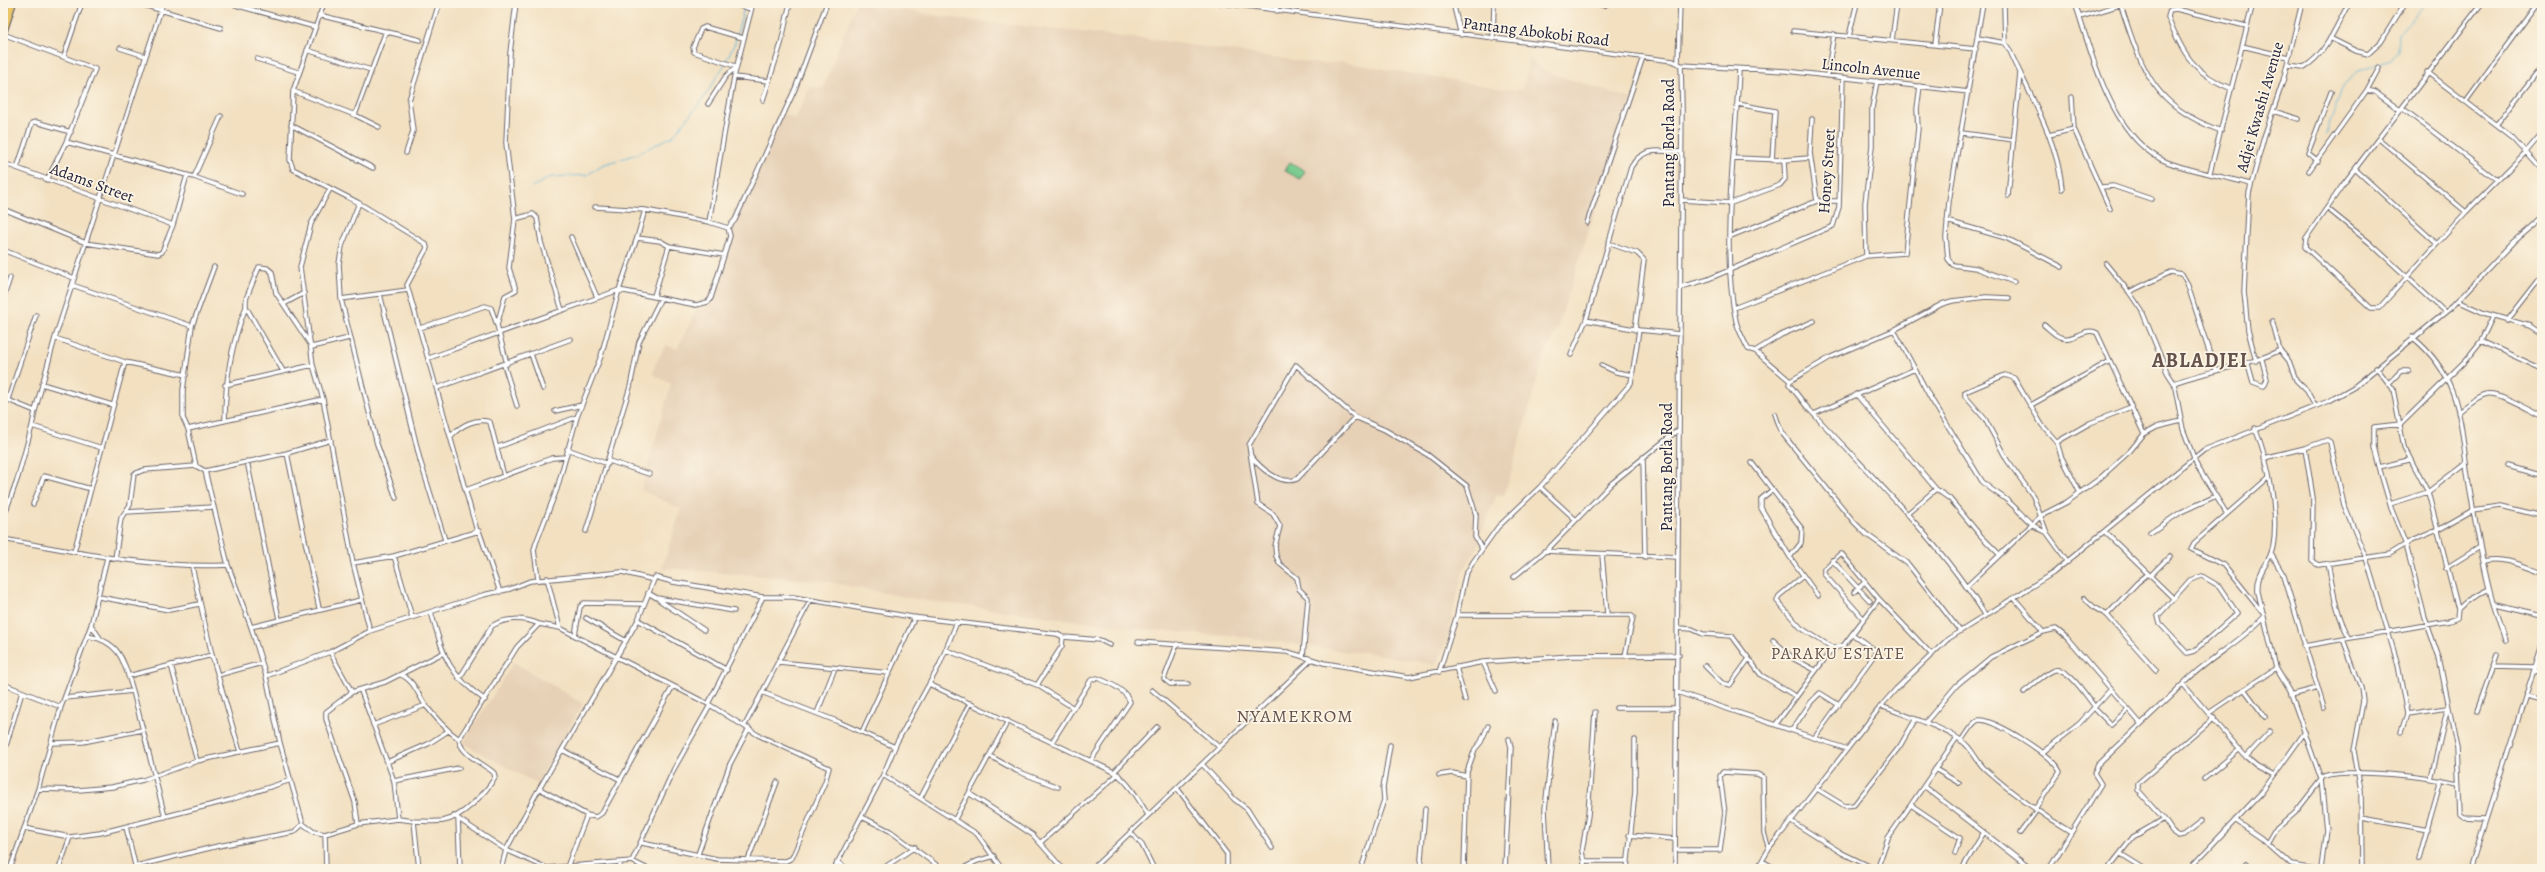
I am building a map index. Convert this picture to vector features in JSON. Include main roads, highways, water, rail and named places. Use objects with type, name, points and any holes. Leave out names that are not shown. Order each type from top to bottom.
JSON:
[{"type":"highway","points":[[3,15],[7,3]]},
{"type":"highway","points":[[3,34],[14,3]]},
{"type":"waterway","points":[[2326,134],[2343,86],[2356,72],[2391,60],[2398,51],[2399,34],[2427,3]]},
{"type":"waterway","points":[[726,61],[735,43],[744,8]]},
{"type":"waterway","points":[[532,187],[551,177],[587,175],[602,165],[637,154],[673,136],[703,99],[725,64]]},
{"type":"district","name":"ABLADJEI","points":[[2200,360]]},
{"type":"district","name":"PARAKU ESTATE","points":[[1838,653]]},
{"type":"district","name":"NYAMEKROM","points":[[1295,716]]}]
